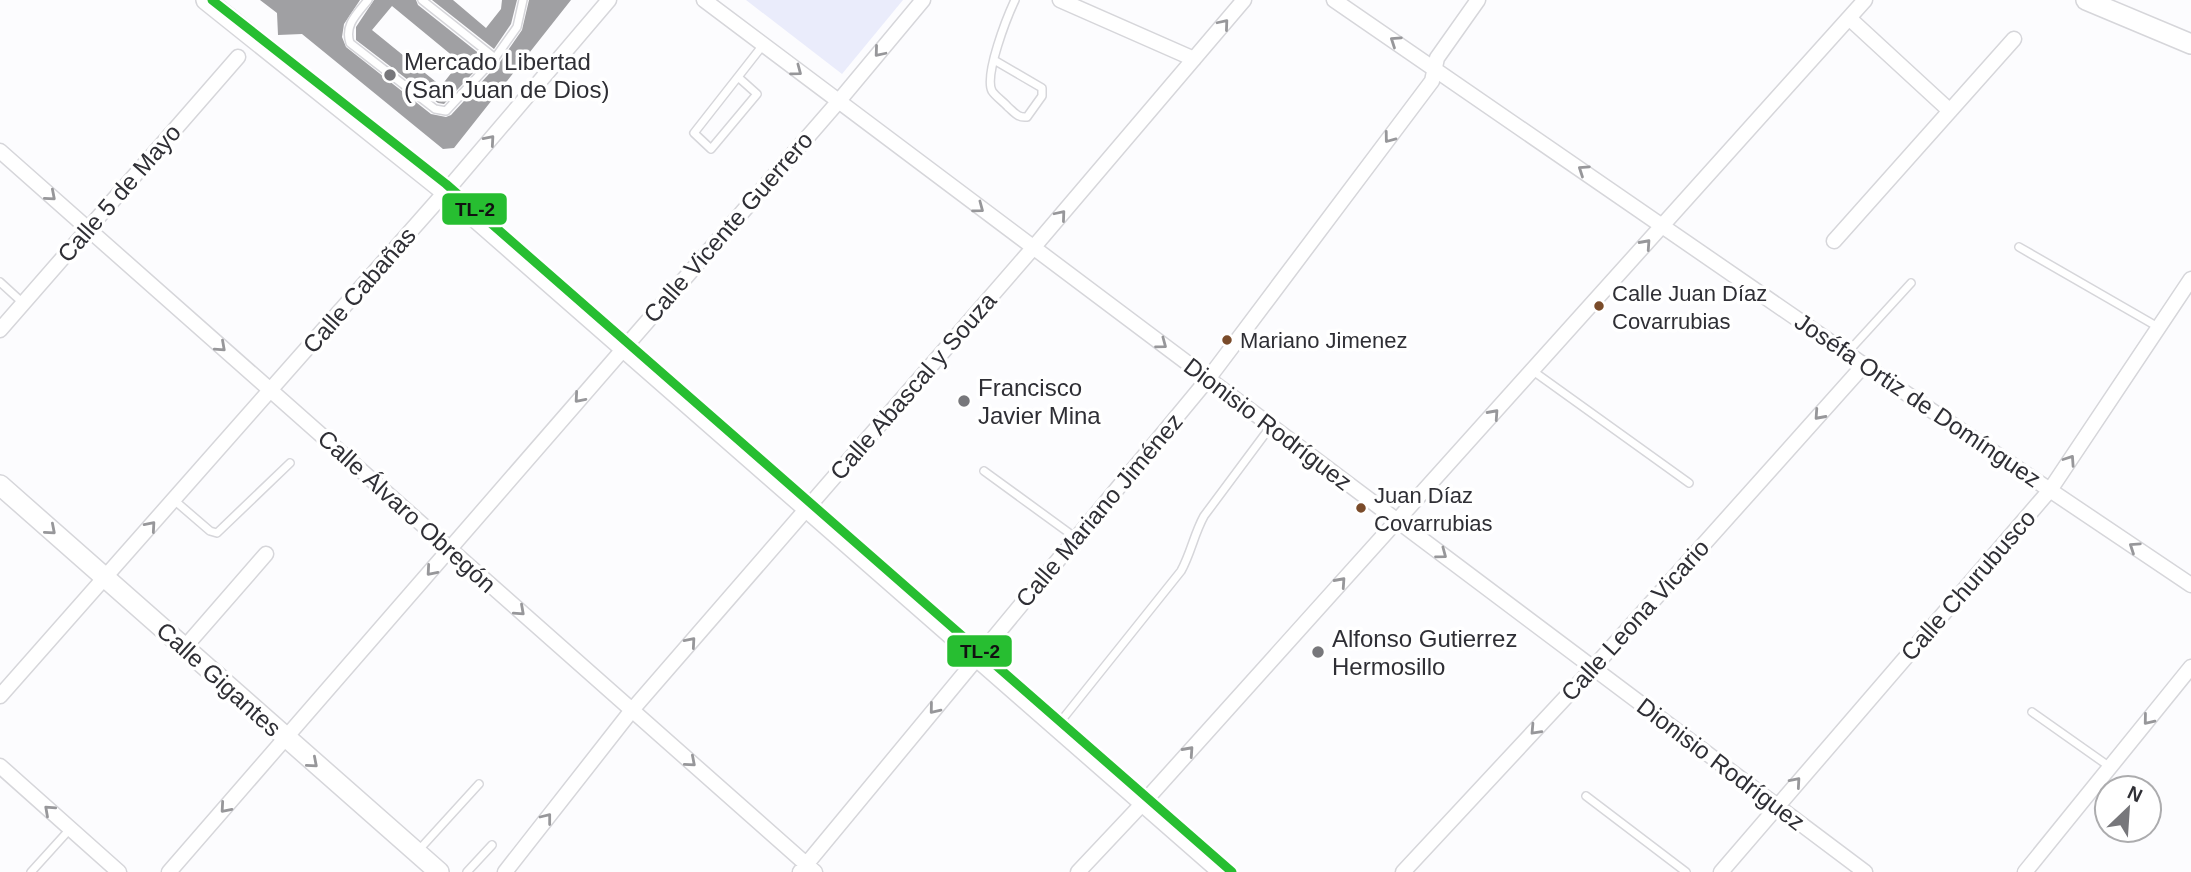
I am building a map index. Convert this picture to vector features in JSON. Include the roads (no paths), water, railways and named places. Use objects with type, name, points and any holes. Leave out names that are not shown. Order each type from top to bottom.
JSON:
[{"type":"main road","points":[[206,0],[446,192],[1144,802],[1213,867]]},
{"type":"main road","points":[[2086,0],[2191,44]]},
{"type":"main road","name":"Calle Gigantes","points":[[0,485],[439,872]]},
{"type":"street","name":"Calle Cabañas","points":[[0,696],[446,192],[609,0]]},
{"type":"street","name":"Dionisio Rodríguez","points":[[704,0],[1865,872]]},
{"type":"street","name":"Calle Vicente Guerrero","points":[[169,872],[838,102],[923,0]]},
{"type":"street","points":[[1060,0],[1194,59]]},
{"type":"street","name":"Calle Abascal y Souza","points":[[505,872],[632,710],[1244,0]]},
{"type":"street","name":"Joséfa Ortiz de Domínguez","points":[[1334,0],[1864,365],[2191,585]]},
{"type":"street","name":"Calle Mariano Jiménez","points":[[807,869],[977,657],[1208,379],[1432,81],[1437,58],[1478,0]]},
{"type":"street","points":[[1077,872],[1144,802],[1866,0]]},
{"type":"street","points":[[1849,18],[1950,111]]},
{"type":"street","points":[[1834,242],[2014,39]]},
{"type":"street","name":"Calle 5 de Mayo","points":[[0,330],[238,57]]},
{"type":"street","name":"Calle Álvaro Obregón","points":[[0,151],[632,710],[807,869]]},
{"type":"street","name":"Calle Churubusco","points":[[1721,872],[2050,490],[2191,279]]},
{"type":"street","name":"Calle Leona Vicario","points":[[1403,872],[1593,668],[1864,365]]},
{"type":"street","points":[[185,647],[266,554]]},
{"type":"street","points":[[2025,872],[2191,667]]},
{"type":"street","points":[[0,766],[118,872]]},
{"type":"lane","points":[[368,0],[349,25],[347,35],[350,43],[435,109],[446,111],[495,58],[517,27],[523,0]]},
{"type":"lane","points":[[422,0],[495,58]]},
{"type":"lane","points":[[994,60],[1042,88],[1042,96],[1027,117],[1019,116],[993,92],[991,84],[994,60],[1014,0]]},
{"type":"lane","points":[[738,77],[757,94],[711,149],[694,133],[763,45]]},
{"type":"lane","points":[[2019,247],[2158,328]]},
{"type":"lane","points":[[0,282],[23,303]]},
{"type":"lane","points":[[1847,353],[1911,283]]},
{"type":"lane","points":[[1533,371],[1689,483]]},
{"type":"lane","points":[[1057,726],[1181,571],[1190,555],[1196,531],[1204,516],[1271,426]]},
{"type":"lane","points":[[174,500],[210,531],[217,533],[290,463]]},
{"type":"lane","points":[[984,471],[1076,538]]},
{"type":"lane","points":[[2032,712],[2110,767]]},
{"type":"lane","points":[[416,853],[479,784]]},
{"type":"lane","points":[[1586,796],[1686,872]]},
{"type":"lane","points":[[31,872],[70,829]]},
{"type":"lane","points":[[467,872],[492,845]]},
{"type":"place","name":"Mercado Libertad (San Juan de Dios)","points":[[390,75]]},
{"type":"place","name":"Calle Juan Díaz Covarrubias","points":[[1599,306]]},
{"type":"place","name":"Mariano Jimenez","points":[[1227,340]]},
{"type":"place","name":"Francisco Javier Mina","points":[[964,401]]},
{"type":"place","name":"Juan Díaz Covarrubias","points":[[1361,508]]},
{"type":"place","name":"Alfonso Gutierrez Hermosillo","points":[[1318,652]]}]
